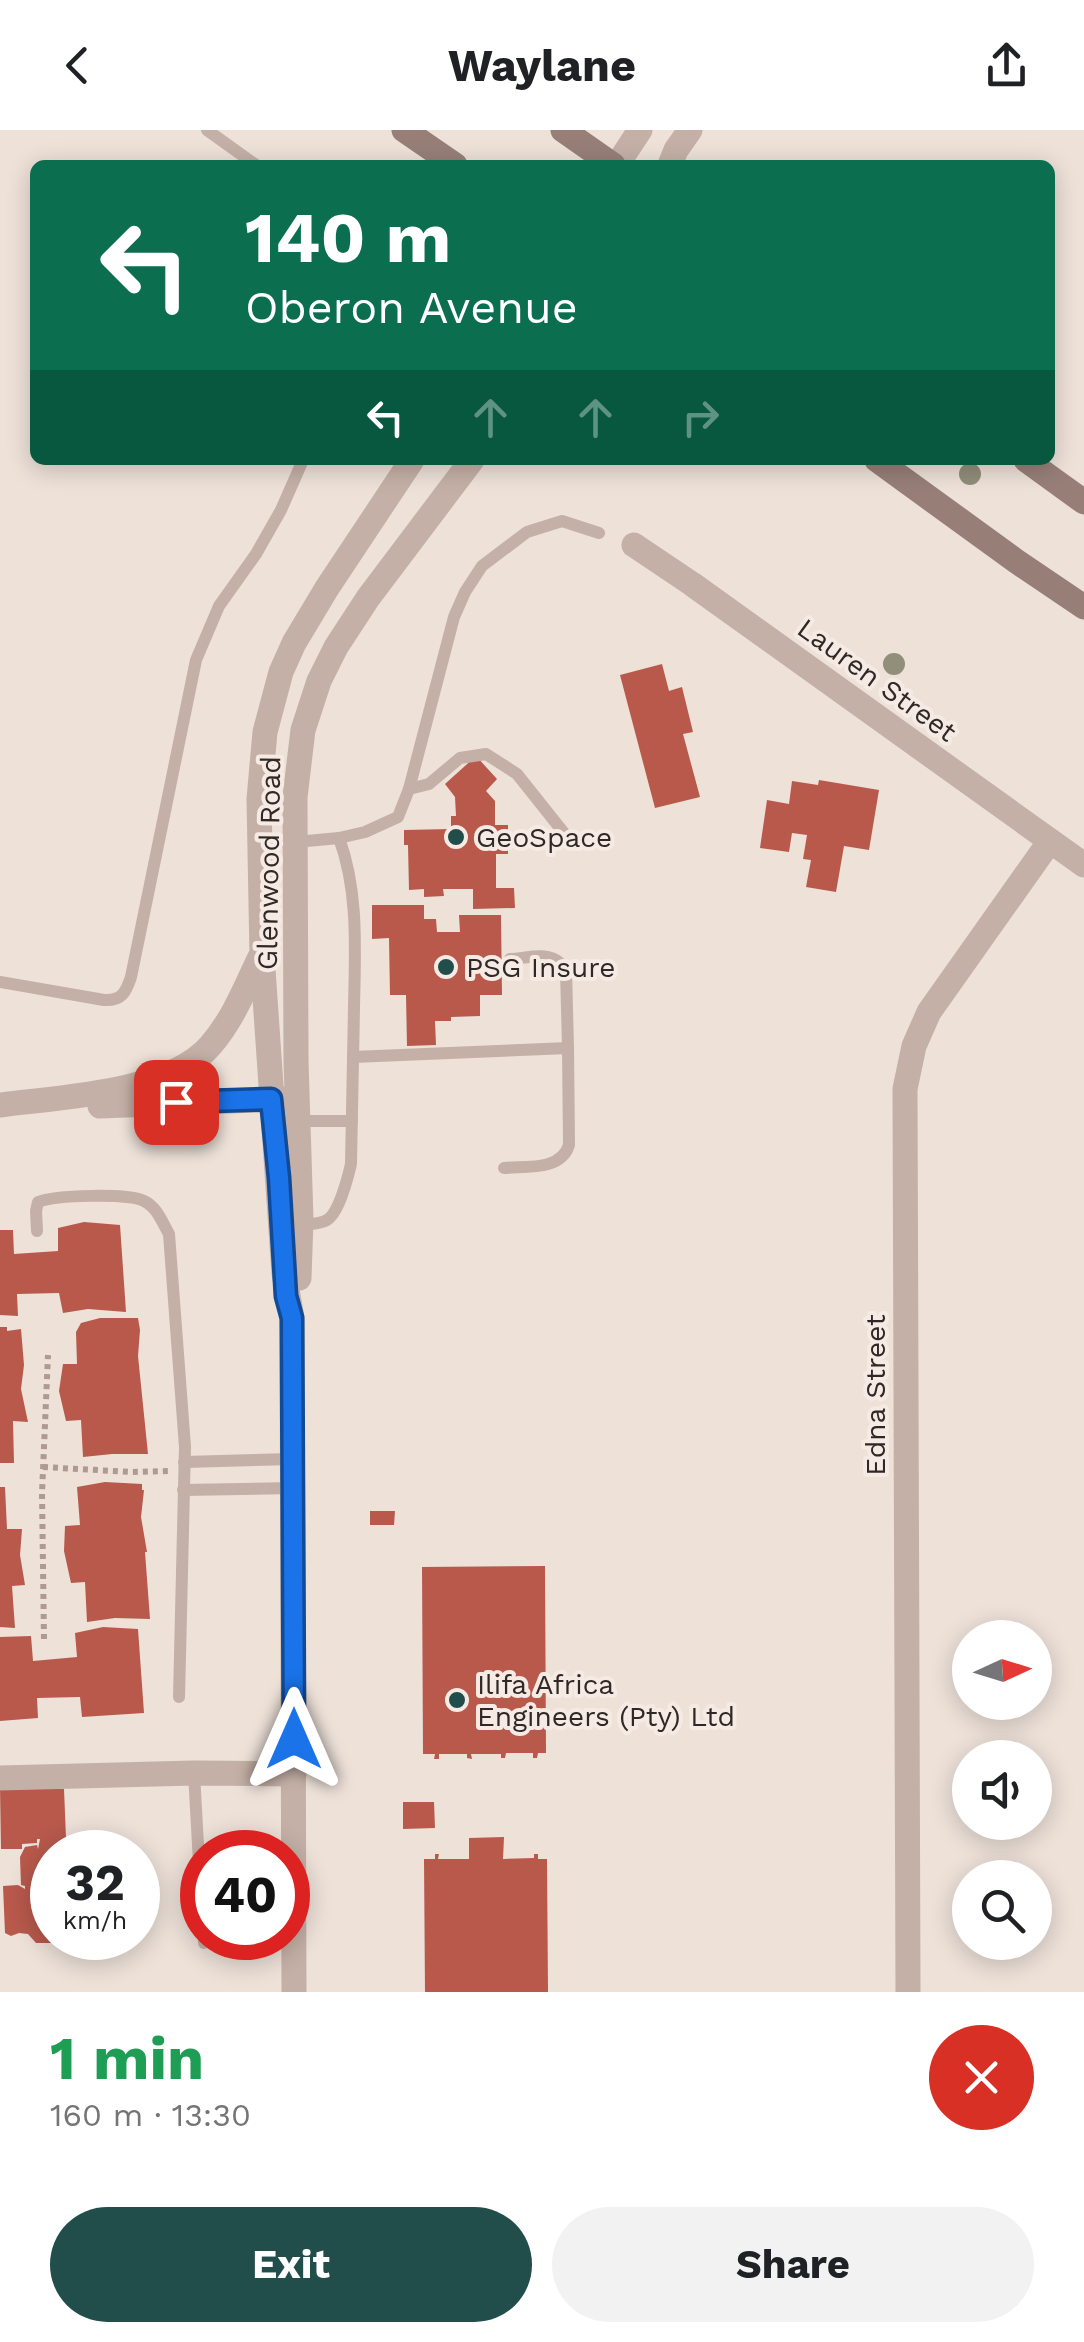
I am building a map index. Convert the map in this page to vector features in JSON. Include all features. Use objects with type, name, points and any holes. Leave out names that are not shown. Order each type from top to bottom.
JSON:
[{"type":"main road","points":[[404,130],[448,160]]},
{"type":"main road","points":[[563,130],[608,160]]},
{"type":"main road","points":[[884,465],[1084,607]]},
{"type":"main road","points":[[1033,465],[1084,502]]},
{"type":"street","points":[[619,160],[640,130]]},
{"type":"street","points":[[672,160],[690,130]]},
{"type":"street","name":"Glenwood Road","points":[[294,1992],[292,1318],[301,1225],[262,955],[261,764],[271,706],[294,643],[409,465]]},
{"type":"street","name":"Glenwood Road","points":[[292,1318],[286,1296],[285,1110],[298,763],[309,706],[336,648],[368,598],[468,465]]},
{"type":"street","name":"Lauren Street","points":[[634,545],[1084,865]]},
{"type":"street","name":"Edna Street","points":[[908,1992],[905,1089],[914,1046],[930,1012],[1050,841]]},
{"type":"street","points":[[0,1108],[128,1087],[180,1070],[208,1050],[228,1024],[262,955]]},
{"type":"street","points":[[0,1108],[285,1110]]},
{"type":"street","points":[[0,1778],[294,1774]]},
{"type":"lane","points":[[208,130],[249,160]]},
{"type":"lane","points":[[0,982],[104,1000],[118,999],[124,994],[131,977],[196,660],[219,606],[256,554],[301,465]]},
{"type":"lane","points":[[259,842],[338,838],[365,832],[398,817],[409,790],[454,617],[482,566],[527,532],[562,521],[599,533]]},
{"type":"lane","points":[[409,790],[429,784],[460,758],[486,754],[517,774],[564,833]]},
{"type":"lane","points":[[301,1225],[326,1221],[342,1194],[351,1164],[356,937],[351,884],[338,838]]},
{"type":"lane","points":[[504,1168],[559,1162],[569,1145],[566,970],[552,956],[510,959]]},
{"type":"lane","points":[[353,1057],[568,1048]]},
{"type":"lane","points":[[285,1110],[352,1121]]},
{"type":"lane","points":[[37,1231],[38,1202],[48,1198],[110,1196],[142,1200],[156,1212],[168,1234],[184,1466],[180,1697]]},
{"type":"lane","points":[[184,1466],[292,1458]]},
{"type":"lane","points":[[183,1490],[292,1488]]},
{"type":"lane","points":[[194,1773],[197,1830]]},
{"type":"path","points":[[44,1638],[43,1468],[48,1355]]},
{"type":"path","points":[[43,1468],[131,1472],[184,1466]]},
{"type":"building","points":[[662,664],[669,691],[682,687],[693,732],[683,734],[700,797],[655,808],[620,675]]},
{"type":"building","name":"GeoSpace","points":[[476,756],[497,779],[486,791],[495,801],[495,825],[508,825],[508,854],[496,854],[496,888],[514,888],[515,908],[473,909],[473,889],[443,889],[444,896],[424,897],[424,889],[409,890],[404,830],[451,829],[451,816],[456,816],[455,797],[445,784]]},
{"type":"building","points":[[819,780],[879,790],[869,850],[844,846],[836,892],[806,887],[811,860],[803,859],[807,835],[792,833],[789,852],[760,848],[767,800],[789,804],[792,781],[818,785]]},
{"type":"building","name":"PSG Insure","points":[[372,905],[424,905],[424,919],[436,919],[437,932],[460,932],[459,915],[501,915],[502,995],[480,995],[480,1016],[435,1021],[436,1045],[407,1046],[406,995],[390,995],[389,938],[372,939]]},
{"type":"building","points":[[84,1222],[120,1225],[126,1312],[88,1309],[63,1313],[59,1293],[17,1294],[18,1316],[0,1315],[0,1230],[13,1230],[14,1254],[58,1251],[58,1228]]},
{"type":"building","points":[[100,1318],[138,1318],[148,1454],[83,1457],[81,1420],[66,1421],[59,1391],[63,1364],[77,1364],[76,1332],[81,1323]]},
{"type":"building","points":[[0,1327],[7,1327],[7,1331],[21,1329],[21,1389],[28,1422],[13,1421],[14,1463],[0,1463]]},
{"type":"building","points":[[105,1482],[142,1484],[144,1490],[141,1517],[150,1619],[87,1622],[85,1582],[71,1583],[64,1551],[65,1526],[80,1525],[77,1487]]},
{"type":"building","points":[[0,1487],[5,1487],[7,1529],[22,1529],[20,1555],[25,1585],[12,1586],[15,1628],[0,1627]]},
{"type":"building","points":[[370,1511],[395,1511],[394,1525],[370,1525]]},
{"type":"building","points":[[545,1566],[546,1753],[538,1753],[537,1758],[533,1758],[533,1753],[506,1753],[505,1758],[501,1754],[471,1754],[472,1759],[467,1754],[439,1754],[439,1759],[434,1759],[435,1754],[423,1754],[422,1567]]},
{"type":"building","points":[[103,1627],[138,1629],[144,1713],[82,1717],[80,1697],[37,1698],[38,1718],[0,1721],[0,1637],[31,1636],[33,1661],[77,1657],[75,1633]]},
{"type":"building","points":[[0,1787],[64,1789],[66,1830],[30,1830],[30,1843],[22,1844],[22,1849],[1,1849]]},
{"type":"building","points":[[403,1802],[434,1802],[435,1828],[403,1829]]},
{"type":"building","points":[[504,1837],[503,1859],[534,1858],[538,1854],[538,1859],[547,1859],[548,1992],[425,1992],[424,1859],[435,1859],[435,1854],[439,1854],[438,1859],[469,1859],[469,1838]]},
{"type":"building","points":[[30,1846],[30,1936],[19,1933],[11,1936],[5,1933],[3,1886],[18,1885],[25,1889],[21,1885],[20,1857],[25,1847]]},
{"type":"place","name":"GeoSpace","points":[[456,837]]},
{"type":"place","name":"PSG Insure","points":[[446,967]]},
{"type":"place","name":"Ilifa Africa Engineers (Pty) Ltd","points":[[457,1700]]},
{"type":"route","points":[[176,1102],[271,1099],[286,1296],[292,1318],[294,1739]]}]
